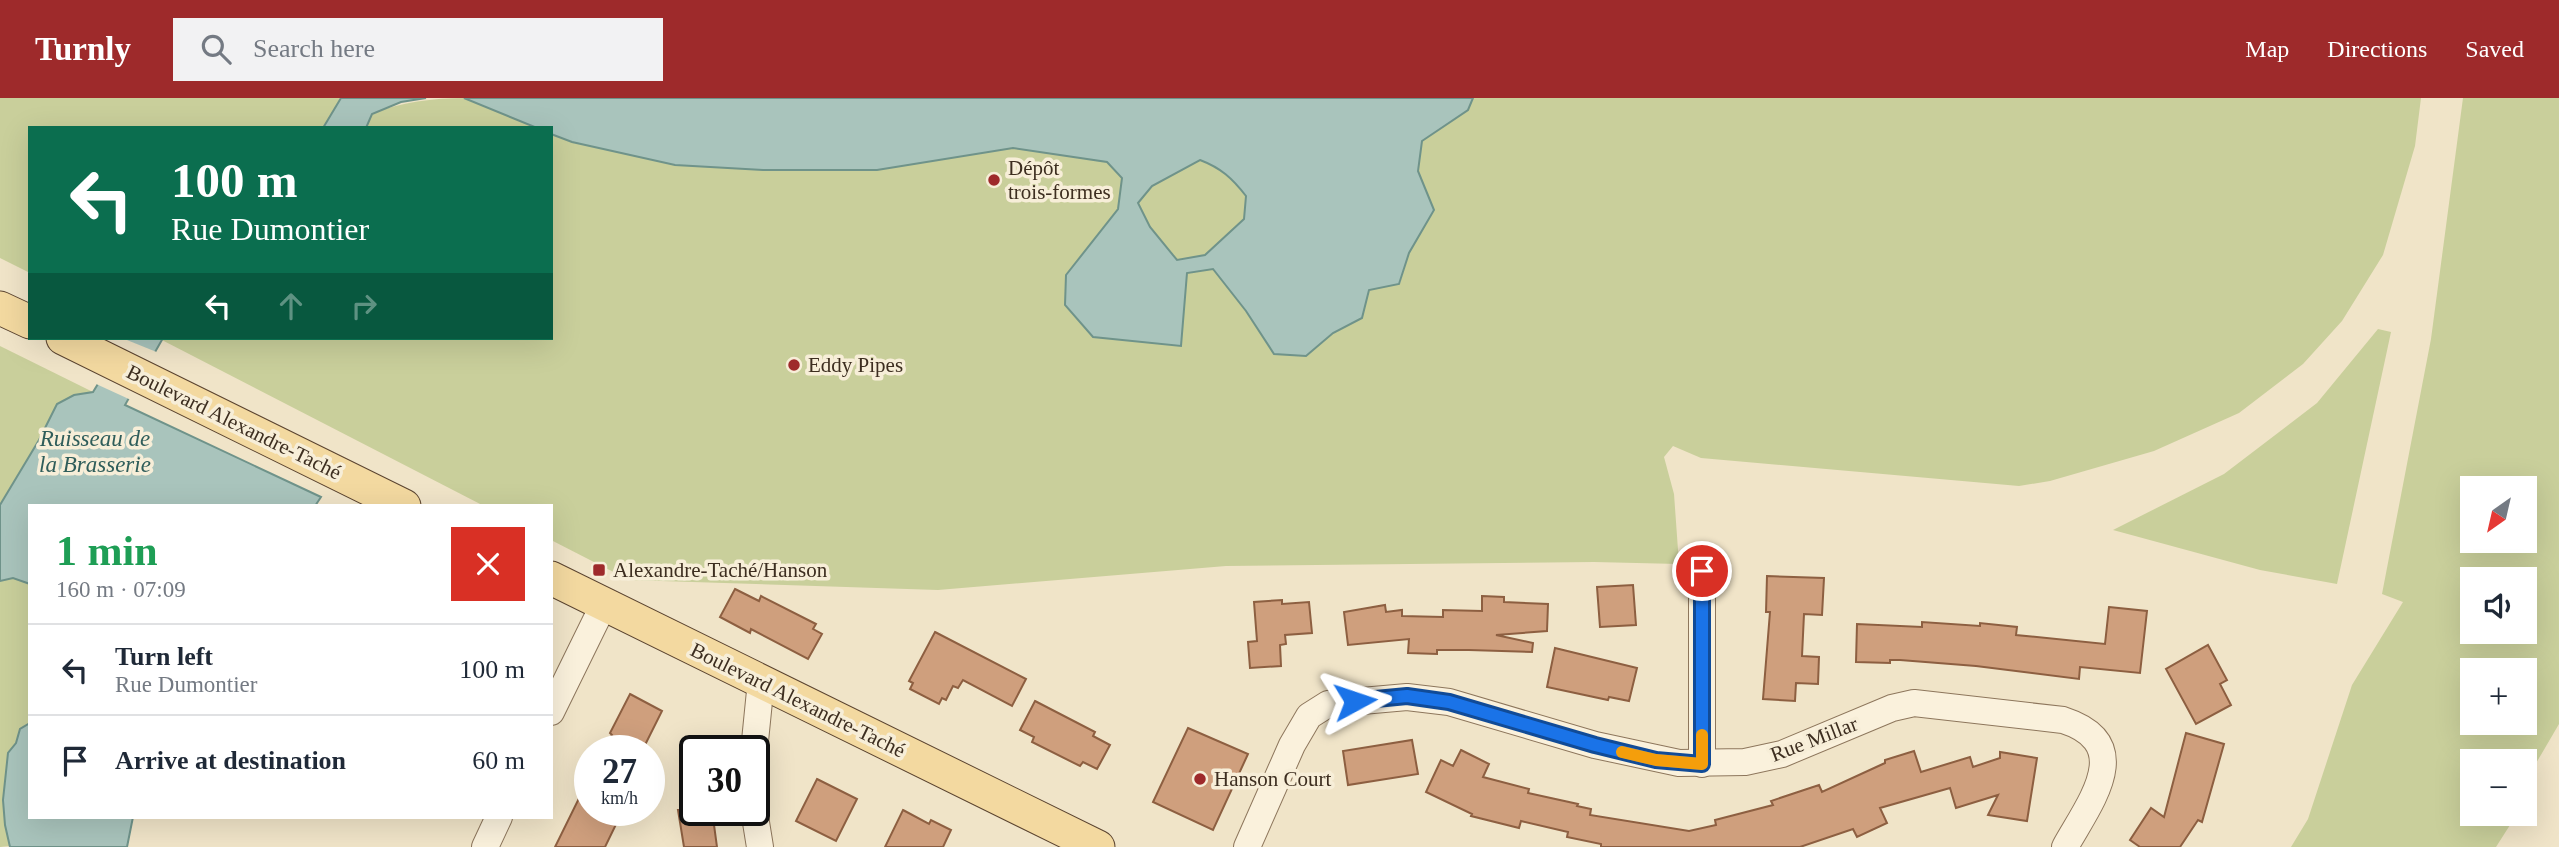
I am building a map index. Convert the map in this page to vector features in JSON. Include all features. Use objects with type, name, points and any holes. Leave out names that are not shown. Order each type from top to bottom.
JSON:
[{"type":"main road","points":[[0,308],[28,321]]},
{"type":"main road","name":"Boulevard Alexandre-Taché","points":[[76,344],[400,504]]},
{"type":"main road","name":"Boulevard Alexandre-Taché","points":[[553,579],[761,681],[1047,834],[1098,847]]},
{"type":"street","points":[[1702,571],[1702,764]]},
{"type":"street","points":[[553,708],[604,604]]},
{"type":"street","points":[[756,735],[761,681]]},
{"type":"street","name":"Rue Millar","points":[[1247,847],[1309,716],[1328,704],[1407,696],[1449,702],[1656,760],[1702,764],[1745,762],[1782,754],[1892,708],[1914,704],[2063,720],[2081,726],[2093,734],[2103,749],[2104,768],[2065,847]]},
{"type":"street","points":[[485,847],[498,819]]},
{"type":"street","points":[[757,826],[760,847]]},
{"type":"green space","points":[[0,98],[346,98],[372,114],[417,102],[464,98],[532,126],[28,126],[28,272],[0,258]]},
{"type":"green space","points":[[1473,98],[2421,98],[2415,146],[2383,255],[2342,321],[2303,364],[2239,413],[2154,451],[2050,481],[2019,486],[1701,458],[1673,446],[1664,457],[1674,494],[1679,564],[1594,562],[1226,566],[938,590],[629,580],[553,541],[553,504],[480,504],[162,340],[553,340],[553,135],[573,142],[675,165],[763,170],[877,170],[1013,148],[1107,162],[1122,178],[1118,209],[1066,275],[1065,305],[1187,273],[1213,269],[1246,311],[1273,353],[1306,356],[1333,333],[1361,318],[1369,290],[1400,283],[1409,253],[1434,210],[1418,171],[1422,141],[1468,110]]},
{"type":"green space","points":[[2463,98],[2559,98],[2559,724],[2537,762],[2537,749],[2460,749],[2460,826],[2509,826],[2496,847],[2291,847],[2308,819],[2352,685],[2403,602],[2382,594],[2431,339]]},
{"type":"green space","points":[[1200,160],[1226,174],[1246,196],[1244,219],[1205,255],[1177,260],[1150,227],[1138,203],[1152,186]]},
{"type":"green space","points":[[2378,329],[2391,332],[2337,584],[2260,570],[2113,530],[2224,474],[2317,403]]},
{"type":"green space","points":[[0,346],[93,392],[74,395],[57,404],[0,505]]},
{"type":"green space","points":[[13,578],[28,583],[28,724],[20,729],[16,743],[8,753],[3,800],[10,846],[0,847],[0,581]]},
{"type":"water","points":[[341,98],[426,98],[401,102],[372,114],[367,126],[324,126]]},
{"type":"water","points":[[464,98],[1473,98],[1468,110],[1422,141],[1418,171],[1434,210],[1409,253],[1399,284],[1369,290],[1362,318],[1333,333],[1306,356],[1274,354],[1246,311],[1213,269],[1187,273],[1181,346],[1093,337],[1065,305],[1066,275],[1118,209],[1122,178],[1107,162],[1013,148],[877,170],[763,170],[675,165],[572,142],[553,135],[553,126],[532,126]],"holes":[[[1200,160],[1226,174],[1246,196],[1244,219],[1205,255],[1177,260],[1150,227],[1138,203],[1152,186]]]},
{"type":"water","name":"Ruisseau de la Brasserie","points":[[125,340],[162,340],[125,405],[321,497],[316,504],[28,504],[28,583],[13,578],[0,581],[0,505],[57,404],[74,395],[93,392]]},
{"type":"water","points":[[28,724],[28,819],[133,819],[127,847],[10,847],[3,800],[8,753],[16,743],[20,729]]},
{"type":"pier","points":[[121,340],[159,353],[131,400],[94,383]]},
{"type":"building","points":[[1767,576],[1824,578],[1822,615],[1804,614],[1802,656],[1819,657],[1818,684],[1796,683],[1795,701],[1763,699],[1770,612],[1766,612]]},
{"type":"building","points":[[1633,585],[1636,625],[1600,627],[1597,587]]},
{"type":"building","points":[[735,589],[759,601],[761,596],[816,624],[813,629],[822,634],[808,659],[751,629],[750,633],[720,617]]},
{"type":"building","points":[[1482,596],[1504,597],[1504,602],[1548,604],[1547,631],[1496,635],[1533,643],[1532,652],[1437,650],[1437,654],[1408,653],[1409,639],[1348,645],[1344,612],[1385,605],[1386,612],[1402,610],[1402,616],[1443,617],[1443,610],[1482,611]]},
{"type":"building","points":[[1282,600],[1282,604],[1309,602],[1312,633],[1285,635],[1286,644],[1280,645],[1281,666],[1250,668],[1248,642],[1257,641],[1254,602]]},
{"type":"building","points":[[2109,607],[2147,611],[2140,673],[2080,667],[2079,679],[1900,660],[1890,660],[1890,663],[1856,662],[1857,624],[1922,627],[1922,622],[1980,626],[1980,623],[2017,627],[2016,635],[2105,644]]},
{"type":"building","points":[[935,632],[1026,679],[1012,706],[963,680],[958,688],[953,686],[946,700],[942,698],[939,704],[910,689],[913,683],[909,681]]},
{"type":"building","points":[[2208,645],[2227,680],[2220,684],[2231,705],[2196,724],[2166,669]]},
{"type":"building","points":[[1555,648],[1637,668],[1629,701],[1609,697],[1608,700],[1547,687]]},
{"type":"building","points":[[630,694],[662,711],[650,735],[610,733]]},
{"type":"building","points":[[1035,701],[1095,732],[1093,736],[1110,745],[1097,769],[1083,762],[1080,766],[1032,742],[1034,737],[1020,730]]},
{"type":"building","name":"Hanson Court","points":[[1188,728],[1248,754],[1213,830],[1153,802]]},
{"type":"building","points":[[2186,733],[2224,744],[2202,822],[2198,820],[2180,847],[2140,847],[2130,840],[2151,808],[2164,817]]},
{"type":"building","points":[[1412,740],[1418,774],[1348,785],[1343,751]]},
{"type":"building","points":[[1461,750],[1489,764],[1483,777],[1529,789],[1528,793],[1578,804],[1577,806],[1591,809],[1590,815],[1689,831],[1716,825],[1715,820],[1773,805],[1771,801],[1819,785],[1822,792],[1885,763],[1885,760],[1914,751],[1921,772],[1970,757],[1973,767],[2000,758],[2000,752],[2037,758],[2027,821],[1988,815],[1998,795],[1956,808],[1950,788],[1880,808],[1887,823],[1857,837],[1853,829],[1800,847],[1601,847],[1601,844],[1567,837],[1568,832],[1521,821],[1519,828],[1471,816],[1472,814],[1426,792],[1441,760],[1453,766]]},
{"type":"building","points":[[817,779],[857,799],[836,841],[796,821]]},
{"type":"building","points":[[574,808],[574,826],[615,826],[605,847],[555,847]]},
{"type":"building","points":[[903,810],[929,824],[931,820],[951,830],[943,847],[885,847]]},
{"type":"building","points":[[681,826],[714,826],[717,847],[684,847]]},
{"type":"slow traffic","points":[[1622,752],[1656,760],[1702,764],[1702,735]]},
{"type":"place","name":"Dépôt trois-formes","points":[[994,180]]},
{"type":"place","name":"Eddy Pipes","points":[[794,365]]},
{"type":"place","name":"Alexandre-Taché/Hanson","points":[[599,570]]},
{"type":"place","name":"Hanson Court","points":[[1200,779]]},
{"type":"route","points":[[1355,701],[1407,696],[1449,702],[1656,760],[1702,764],[1702,571]]}]
